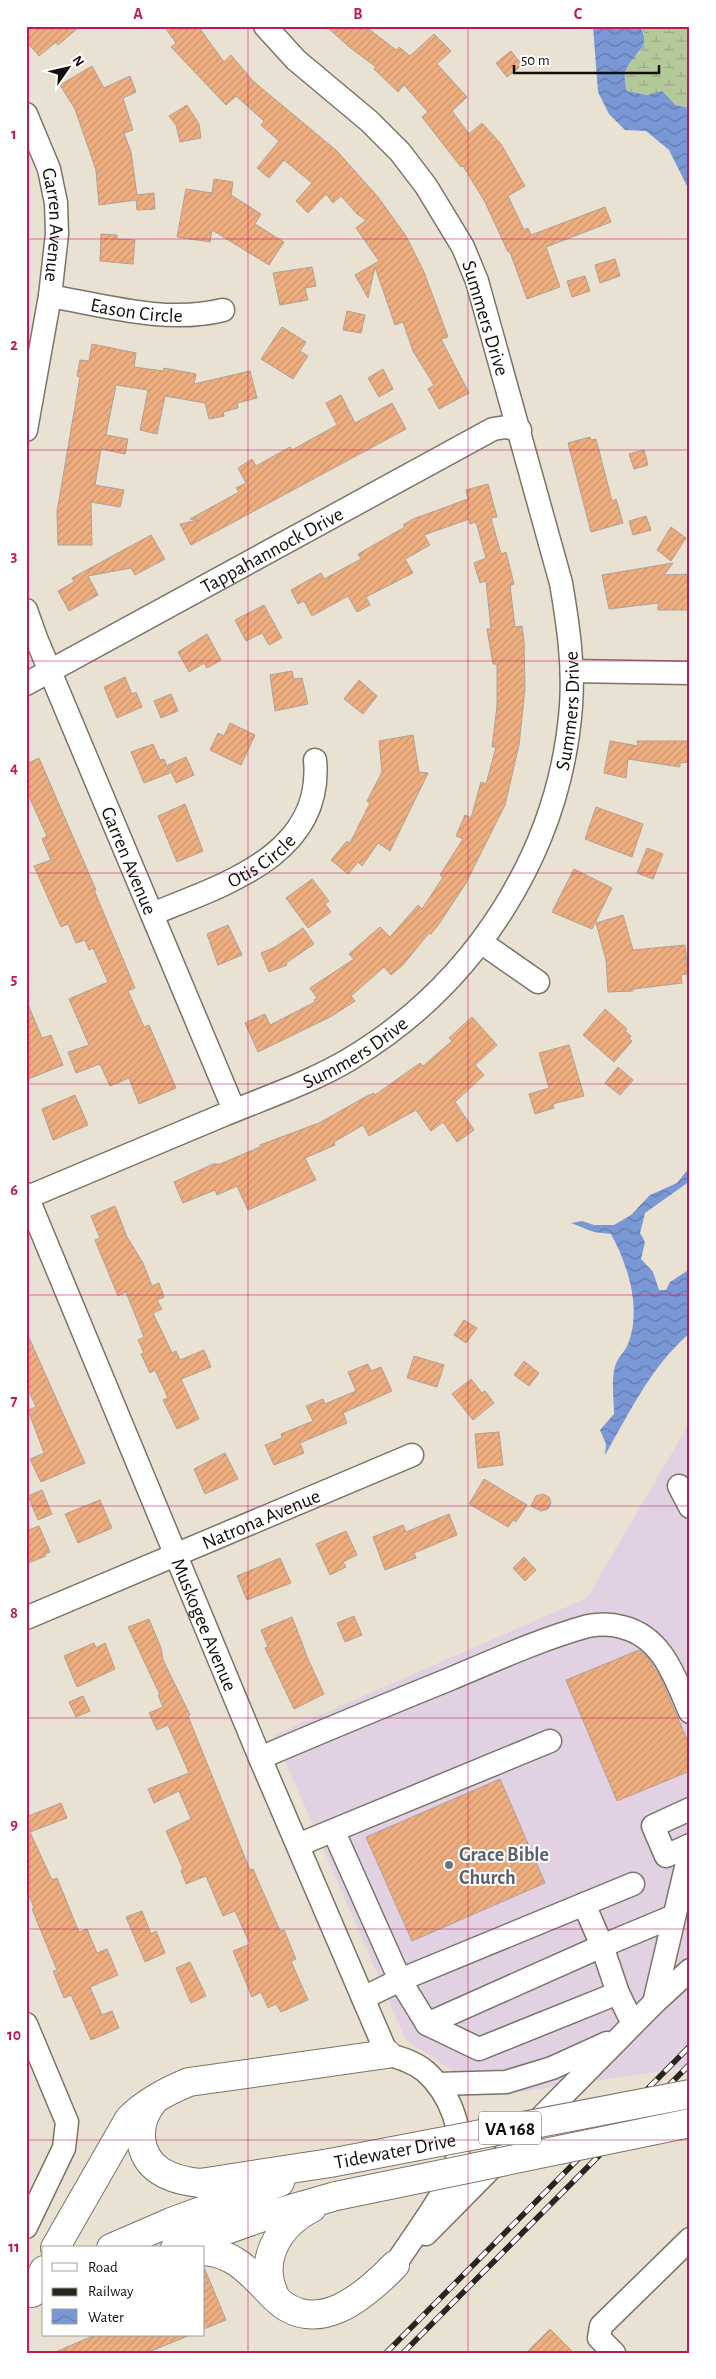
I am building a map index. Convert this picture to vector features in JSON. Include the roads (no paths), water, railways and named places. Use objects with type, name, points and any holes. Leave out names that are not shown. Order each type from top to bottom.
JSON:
[{"type":"highway","points":[[56,2246],[129,2119],[140,2108],[171,2089],[189,2082],[387,2054]]},
{"type":"highway","name":"Tidewater Drive","points":[[116,2246],[171,2222],[330,2163],[690,2094]]},
{"type":"highway","points":[[154,2100],[146,2110],[143,2119],[142,2148],[148,2162],[164,2174],[181,2181],[200,2183],[330,2163]]},
{"type":"highway","name":"Tidewater Drive","points":[[181,2246],[266,2216],[336,2196],[690,2123]]},
{"type":"highway","points":[[277,2300],[268,2283],[268,2268],[276,2243],[286,2228],[301,2214],[336,2196]]},
{"type":"highway","points":[[205,2250],[232,2257],[277,2300],[292,2311],[307,2315],[334,2310],[358,2298],[375,2286],[395,2266]]},
{"type":"street","name":"Summers Drive","points":[[27,1196],[318,1076],[386,1036],[434,996],[482,943],[506,906],[530,860],[553,802],[564,758],[571,706],[572,671],[569,627],[561,583],[477,281],[449,221],[426,186],[400,152],[369,122],[296,60],[265,26]]},
{"type":"street","name":"Garren Avenue","points":[[26,114],[49,169],[56,203],[57,234],[50,296],[27,417]]},
{"type":"street","name":"Eason Circle","points":[[50,296],[117,308],[183,316],[223,310]]},
{"type":"street","name":"Tappahannock Drive","points":[[26,684],[493,429],[506,427],[520,430]]},
{"type":"street","name":"Garren Avenue","points":[[26,610],[234,1110]]},
{"type":"street","points":[[572,671],[690,673]]},
{"type":"street","name":"Otis Circle","points":[[152,914],[234,881],[263,863],[292,838],[302,825],[311,807],[316,788],[315,760]]},
{"type":"street","points":[[482,943],[538,982]]},
{"type":"street","name":"Muskogee Avenue","points":[[27,1196],[260,1758],[387,2054]]},
{"type":"street","name":"Natrona Avenue","points":[[26,1618],[412,1455]]},
{"type":"street","points":[[679,1486],[690,1507]]},
{"type":"street","points":[[260,1758],[511,1653],[590,1626],[604,1624],[622,1627],[639,1634],[654,1644],[666,1658],[690,1712]]},
{"type":"street","points":[[298,1845],[334,1832],[550,1741]]},
{"type":"street","points":[[690,1809],[653,1826],[666,1856],[690,1845]]},
{"type":"street","points":[[334,1832],[400,1980],[427,2024],[480,2049],[618,1993]]},
{"type":"street","points":[[654,2003],[690,1850]]},
{"type":"street","points":[[363,1998],[400,1980],[633,1884]]},
{"type":"street","points":[[584,1904],[602,1946],[618,1993],[626,2031]]},
{"type":"street","points":[[427,2024],[674,1916]]},
{"type":"street","points":[[395,2266],[626,2031],[690,1970]]},
{"type":"street","points":[[26,2024],[67,2122],[67,2130],[64,2148],[26,2227]]},
{"type":"street","points":[[438,2084],[506,2082],[527,2077],[626,2031]]},
{"type":"street","points":[[387,2054],[406,2060],[418,2067],[438,2084],[449,2102],[459,2139],[456,2164],[447,2184],[395,2266]]},
{"type":"street","points":[[614,2353],[599,2338],[601,2326],[690,2240]]},
{"type":"water","points":[[593,26],[640,26],[644,36],[643,44],[626,69],[627,91],[647,95],[662,91],[676,105],[690,108],[690,192],[669,150],[646,131],[625,130],[609,114],[598,92]]},
{"type":"water","points":[[690,1167],[690,1181],[645,1213],[640,1233],[645,1242],[641,1259],[653,1272],[659,1290],[666,1290],[670,1282],[690,1269],[690,1333],[664,1360],[642,1390],[605,1455],[606,1444],[600,1430],[614,1414],[614,1372],[617,1361],[628,1344],[634,1316],[631,1288],[623,1259],[611,1234],[594,1232],[571,1223],[582,1221],[594,1225],[614,1225],[631,1215],[650,1195],[677,1183]]},
{"type":"railway","points":[[386,2353],[690,2046]]},
{"type":"railway","points":[[403,2353],[690,2064]]},
{"type":"place","name":"Grace Bible Church","points":[[449,1865]]}]
